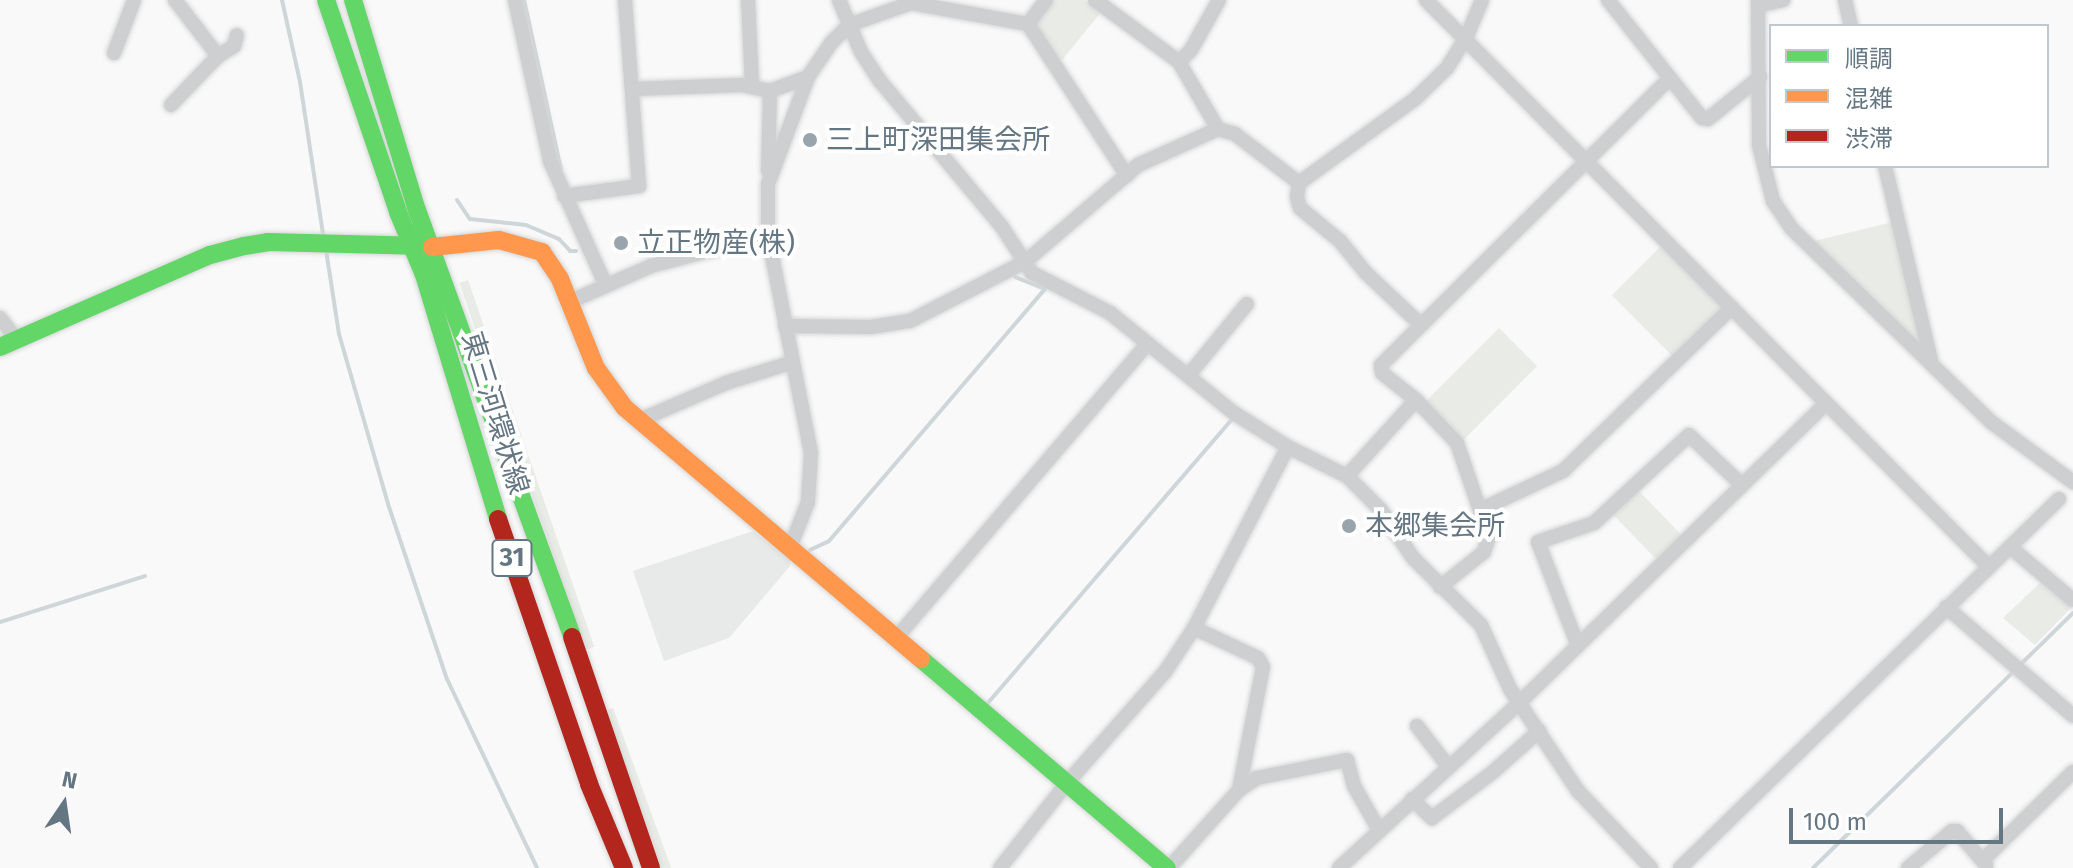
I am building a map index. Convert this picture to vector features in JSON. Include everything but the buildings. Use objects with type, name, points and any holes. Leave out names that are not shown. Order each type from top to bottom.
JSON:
[{"type":"main road","name":"東三河環状線","points":[[326,0],[424,275],[485,480],[584,769],[624,868]]},
{"type":"main road","name":"東三河環状線","points":[[353,0],[417,210],[651,868]]},
{"type":"main road","points":[[8,343],[210,255],[268,242],[432,247],[499,240],[527,245],[547,258],[604,382],[640,420],[1168,868]]},
{"type":"street","points":[[114,53],[134,0]]},
{"type":"street","points":[[175,0],[218,56]]},
{"type":"street","points":[[515,0],[550,161],[605,284]]},
{"type":"street","points":[[564,196],[639,186],[625,0]]},
{"type":"street","points":[[748,0],[752,85]]},
{"type":"street","points":[[839,0],[880,81],[1002,227],[1032,273],[1110,313],[1188,376],[1288,447],[1347,476],[1381,510],[1413,558],[1481,625],[1510,689],[1578,791],[1651,868]]},
{"type":"street","points":[[1028,24],[1046,0]]},
{"type":"street","points":[[1095,0],[1179,62],[1218,129]]},
{"type":"street","points":[[1179,62],[1191,50],[1219,0]]},
{"type":"street","points":[[1426,0],[1988,566]]},
{"type":"street","points":[[1420,324],[1366,273],[1340,241],[1300,208],[1297,197],[1299,183],[1415,99],[1447,68],[1466,38],[1482,0]]},
{"type":"street","points":[[1608,0],[1702,118],[1708,119],[1760,77]]},
{"type":"street","points":[[1783,0],[1760,3],[1759,145],[1773,201],[1791,228],[1991,422],[2073,482]]},
{"type":"street","points":[[1845,0],[1851,24]]},
{"type":"street","points":[[768,184],[808,77],[831,43],[849,25],[911,3],[1028,24],[1127,176]]},
{"type":"street","points":[[171,105],[218,56],[234,46],[237,35]]},
{"type":"street","points":[[632,89],[752,85],[770,91],[808,77]]},
{"type":"street","points":[[1440,587],[1474,562],[1489,544],[1480,510],[1457,443],[1416,400],[1387,378],[1381,365],[1669,79]]},
{"type":"street","points":[[770,91],[768,235],[812,469],[805,512],[791,545]]},
{"type":"street","points":[[785,326],[871,327],[910,321],[1025,262],[1154,155],[1218,129],[1235,134],[1299,183]]},
{"type":"street","points":[[1885,168],[1932,365]]},
{"type":"street","points":[[569,302],[605,284],[700,251],[768,235]]},
{"type":"street","points":[[1188,376],[1247,304]]},
{"type":"street","points":[[1480,510],[1563,471],[1732,307]]},
{"type":"street","points":[[0,318],[8,343]]},
{"type":"street","points":[[897,637],[1147,344]]},
{"type":"street","points":[[640,420],[726,383],[793,362]]},
{"type":"street","points":[[1347,476],[1416,400]]},
{"type":"street","points":[[1339,868],[1447,765],[1520,702],[1826,403]]},
{"type":"street","points":[[1578,646],[1538,542],[1594,523],[1689,435],[1742,485]]},
{"type":"street","points":[[1000,868],[1067,783],[1165,672],[1194,628],[1288,447]]},
{"type":"street","points":[[1680,868],[2059,499]]},
{"type":"street","points":[[2010,547],[2073,600]]},
{"type":"street","points":[[1946,607],[2073,716]]},
{"type":"street","points":[[1194,628],[1262,661],[1250,748],[1239,790]]},
{"type":"street","points":[[1417,726],[1447,765]]},
{"type":"street","points":[[1412,799],[1432,818],[1493,772],[1539,731]]},
{"type":"street","points":[[1168,868],[1239,790],[1257,778],[1347,760],[1354,786],[1379,830]]},
{"type":"street","points":[[1908,868],[1952,831],[1957,831],[1985,864],[2073,772]]},
{"type":"shaded area","points":[[1053,0],[1084,0],[1101,12],[1059,64],[1036,23]]},
{"type":"shaded area","points":[[1893,222],[1924,349],[1810,242]]},
{"type":"shaded area","points":[[1662,245],[1724,307],[1674,357],[1612,295]]},
{"type":"shaded area","points":[[468,280],[594,647],[586,650],[459,283]]},
{"type":"shaded area","points":[[1499,328],[1537,366],[1463,440],[1425,402]]},
{"type":"shaded area","points":[[1637,489],[1681,535],[1656,559],[1612,513]]},
{"type":"shaded area","points":[[753,531],[791,560],[790,566],[729,638],[664,661],[633,571]]},
{"type":"shaded area","points":[[2042,581],[2072,607],[2035,645],[2003,618]]},
{"type":"shaded area","points":[[613,708],[671,868],[662,868],[605,711]]},
{"type":"waterway","points":[[282,0],[300,82],[323,234]]},
{"type":"waterway","points":[[524,0],[561,170]]},
{"type":"waterway","points":[[457,200],[470,219],[526,225],[559,239],[570,251],[576,251]]},
{"type":"waterway","points":[[326,250],[339,334],[388,504],[447,679],[537,868]]},
{"type":"waterway","points":[[810,550],[829,541],[1045,289],[1015,277]]},
{"type":"waterway","points":[[987,704],[1232,419]]},
{"type":"waterway","points":[[0,622],[145,576]]},
{"type":"waterway","points":[[2020,665],[2073,613]]},
{"type":"waterway","points":[[1813,868],[2014,671]]},
{"type":"traffic: fast","points":[[326,0],[398,212],[424,275],[498,519]]},
{"type":"traffic: fast","points":[[353,0],[417,210],[572,637]]},
{"type":"traffic: fast","points":[[0,347],[210,255],[244,246],[268,242],[425,246]]},
{"type":"traffic: fast","points":[[921,659],[1167,868]]},
{"type":"traffic: slow","points":[[432,247],[499,240],[542,252],[560,279],[596,368],[625,408],[921,659]]},
{"type":"traffic: jam","points":[[498,519],[589,784],[624,868]]},
{"type":"traffic: jam","points":[[572,637],[651,868]]},
{"type":"place","name":"三上町深田集会所","points":[[810,140]]},
{"type":"place","name":"立正物産(株)","points":[[621,243]]},
{"type":"place","name":"本郷集会所","points":[[1349,526]]}]
